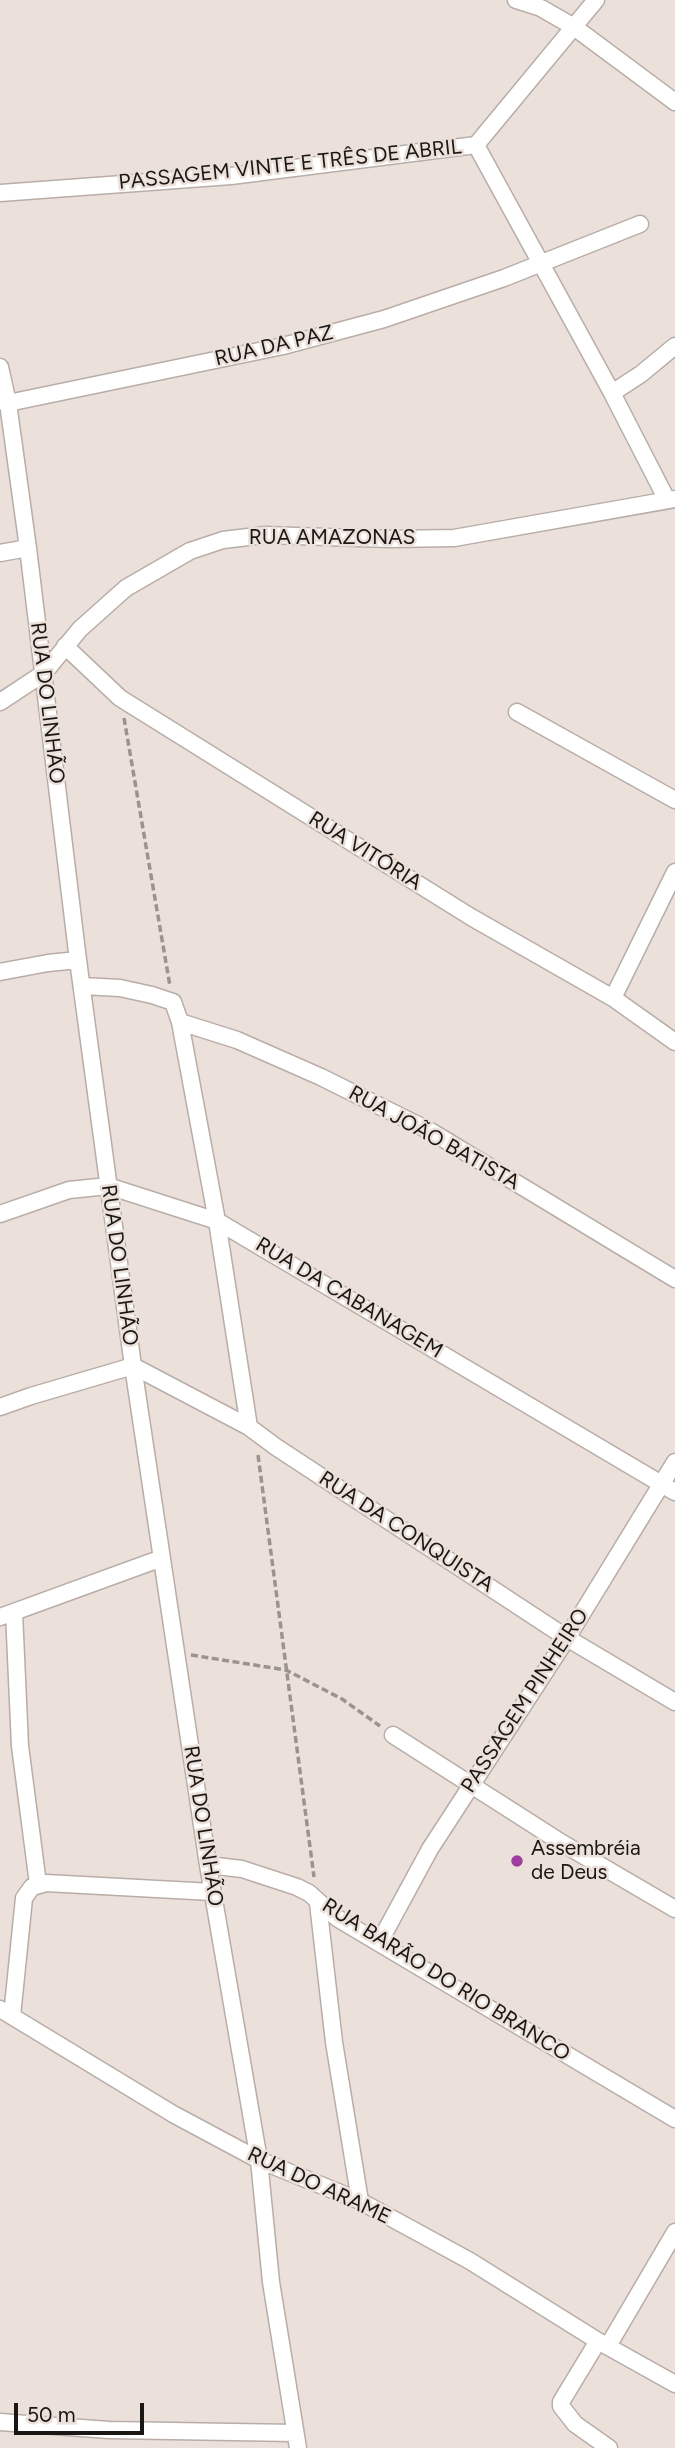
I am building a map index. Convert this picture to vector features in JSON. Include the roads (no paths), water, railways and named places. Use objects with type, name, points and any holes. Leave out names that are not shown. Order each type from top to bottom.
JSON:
[{"type":"street","points":[[516,0],[541,8],[574,26],[675,102]]},
{"type":"street","name":"PASSAGEM VINTE E TRÊS DE ABRIL","points":[[0,193],[231,176],[476,145],[596,0]]},
{"type":"street","points":[[476,145],[671,499]]},
{"type":"street","name":"RUA DA PAZ","points":[[4,402],[283,346],[384,319],[542,264],[640,224]]},
{"type":"street","points":[[612,394],[675,346]]},
{"type":"street","name":"RUA DO LINHÃO","points":[[0,368],[28,548],[108,1186],[212,1892],[259,2160],[271,2282],[296,2441]]},
{"type":"street","name":"RUA AMAZONAS","points":[[0,702],[44,673],[80,629],[126,588],[190,551],[223,540],[264,535],[454,538],[671,499]]},
{"type":"street","points":[[0,553],[28,548]]},
{"type":"street","name":"RUA VITÓRIA","points":[[65,646],[120,698],[471,917],[612,998],[675,1042]]},
{"type":"street","points":[[517,712],[675,800]]},
{"type":"street","points":[[612,998],[675,872]]},
{"type":"street","points":[[0,972],[78,960]]},
{"type":"street","points":[[82,986],[120,988],[173,1002],[180,1022],[217,1221],[249,1427]]},
{"type":"street","name":"RUA JOÃO BATISTA","points":[[180,1022],[237,1040],[321,1076],[432,1132],[675,1279]]},
{"type":"street","name":"RUA DA CABANAGEM","points":[[0,1214],[69,1191],[108,1186],[217,1221],[668,1487]]},
{"type":"street","points":[[0,1407],[134,1366]]},
{"type":"street","name":"RUA DA CONQUISTA","points":[[134,1366],[249,1427],[567,1639],[675,1702]]},
{"type":"street","name":"PASSAGEM PINHEIRO","points":[[379,1943],[430,1849],[668,1487],[675,1462]]},
{"type":"street","points":[[38,1884],[7,1615],[162,1558]]},
{"type":"street","points":[[393,1735],[562,1843],[675,1909]]},
{"type":"street","name":"RUA BARÃO DO RIO BRANCO","points":[[208,1865],[242,1869],[309,1893],[337,1919],[675,2119]]},
{"type":"street","points":[[6,2013],[24,1898],[29,1889],[38,1884],[212,1892]]},
{"type":"street","points":[[318,1903],[334,2042],[360,2201]]},
{"type":"street","name":"RUA DO ARAME","points":[[6,2013],[173,2114],[259,2160],[360,2201],[470,2261],[603,2344],[675,2384]]},
{"type":"street","points":[[609,2448],[575,2424],[562,2410],[561,2402],[603,2344],[675,2232]]},
{"type":"street","points":[[0,2422],[296,2441]]},
{"type":"place","name":"Assembréia de Deus","points":[[517,1861]]}]
